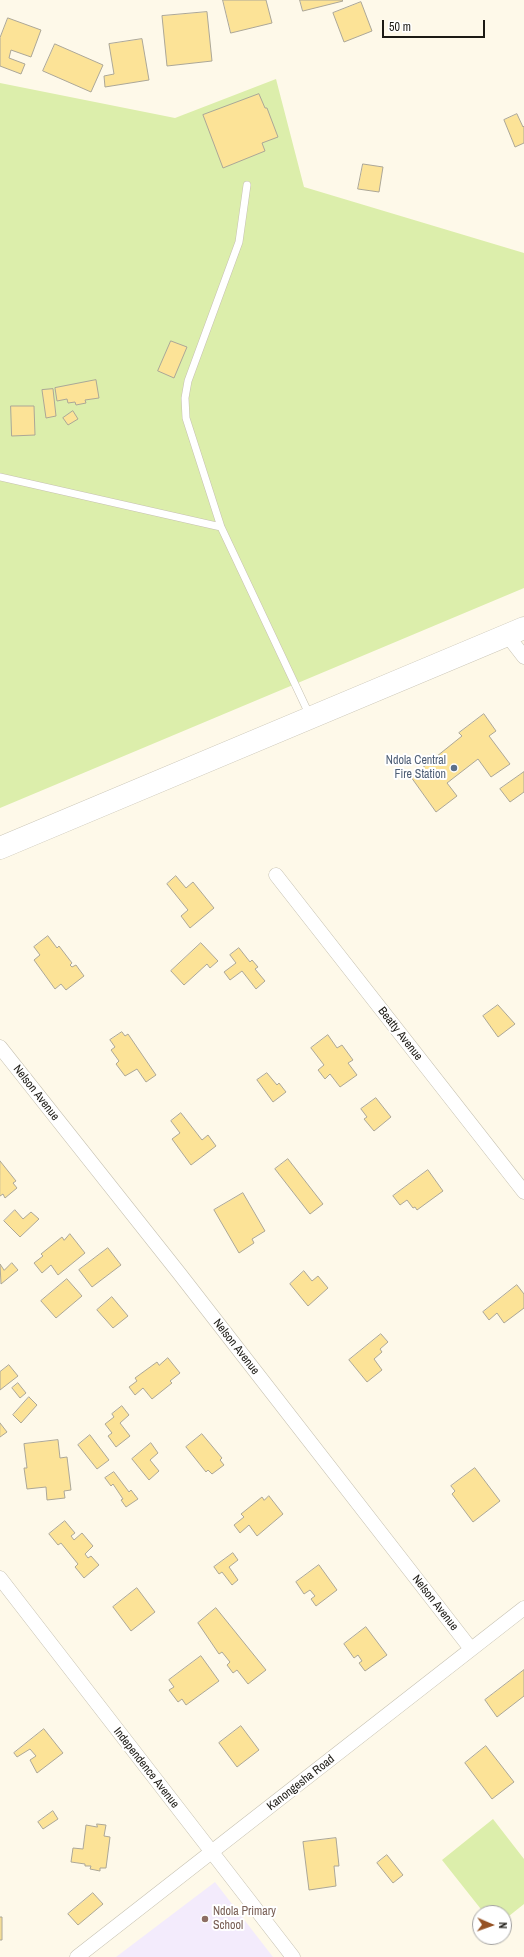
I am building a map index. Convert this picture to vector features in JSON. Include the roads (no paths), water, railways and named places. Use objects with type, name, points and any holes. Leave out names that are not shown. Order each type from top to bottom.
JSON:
[{"type":"highway","points":[[0,848],[310,716],[516,631]]},
{"type":"street","points":[[516,631],[524,657]]},
{"type":"street","name":"Beatty Avenue","points":[[276,875],[524,1192]]},
{"type":"street","name":"Nelson Avenue","points":[[0,1047],[184,1279],[471,1649]]},
{"type":"street","name":"Independence Avenue","points":[[0,1578],[293,1957]]},
{"type":"street","name":"Kanongesha Road","points":[[77,1957],[524,1608]]},
{"type":"lane","points":[[247,185],[239,242],[188,381],[185,398],[186,418],[220,527],[310,716]]},
{"type":"lane","points":[[0,477],[220,527]]},
{"type":"place","name":"Ndola Central Fire Station","points":[[454,768]]},
{"type":"place","name":"Ndola Primary School","points":[[205,1919]]}]
